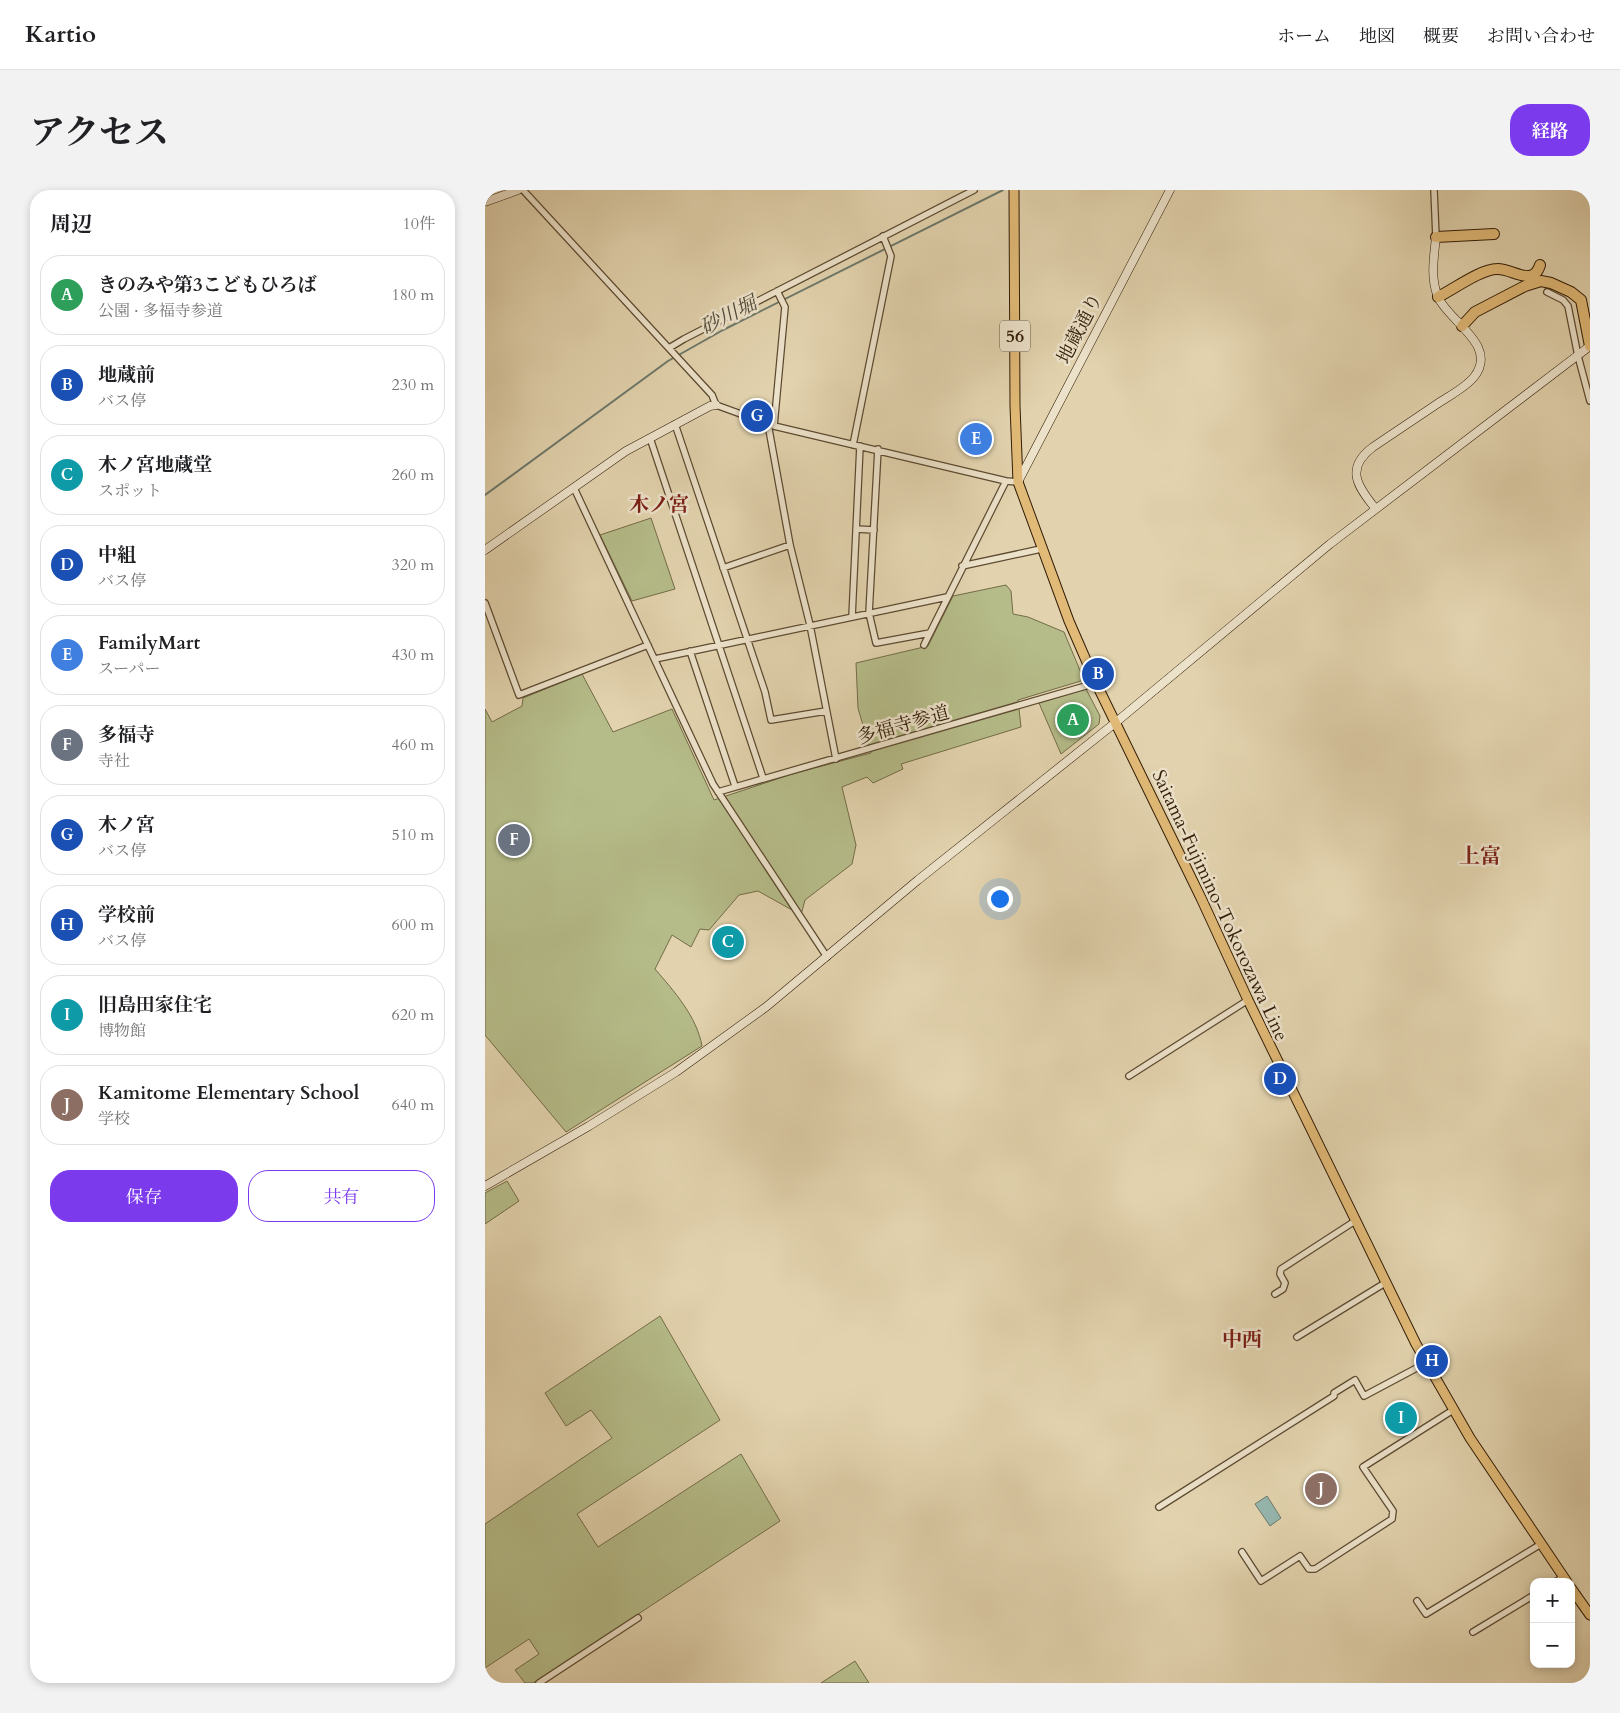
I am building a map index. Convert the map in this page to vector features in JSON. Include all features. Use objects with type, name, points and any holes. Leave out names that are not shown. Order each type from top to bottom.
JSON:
[{"type":"highway","points":[[1436,237],[1494,234]]},
{"type":"highway","points":[[1438,297],[1489,270],[1502,269],[1526,277],[1533,276],[1538,271],[1540,265]]},
{"type":"highway","points":[[1462,326],[1475,312],[1525,286],[1541,282],[1551,283],[1571,292],[1581,300],[1584,351]]},
{"type":"main road","name":"Saitama-Fujimino-Tokorozawa Line","points":[[1014,190],[1015,406],[1018,482],[1041,548],[1096,683],[1385,1283],[1426,1363],[1453,1410],[1541,1544],[1561,1578]]},
{"type":"main road","points":[[1575,1594],[1590,1615]]},
{"type":"street","points":[[485,202],[518,190]]},
{"type":"street","points":[[523,190],[712,395],[716,405]]},
{"type":"street","points":[[670,349],[684,339],[973,190]]},
{"type":"street","name":"地蔵通り","points":[[1018,482],[1169,190]]},
{"type":"street","points":[[1375,508],[1357,481],[1356,473],[1360,461],[1373,447],[1458,391],[1475,375],[1479,365],[1479,352],[1476,342],[1448,312],[1438,297],[1433,276],[1436,237],[1434,190]]},
{"type":"street","points":[[852,617],[856,529],[856,446],[891,251],[883,236]]},
{"type":"street","points":[[778,292],[784,306],[771,425],[767,431],[790,544],[810,625],[836,758]]},
{"type":"street","points":[[1547,292],[1563,300],[1568,306],[1584,351],[1590,401]]},
{"type":"street","points":[[485,1186],[589,1126],[676,1072],[751,1018],[1115,723],[1375,508],[1584,351]]},
{"type":"street","points":[[485,550],[626,451],[710,406],[716,405],[771,425],[1006,481],[1018,482]]},
{"type":"street","points":[[675,424],[765,692],[771,720],[827,711]]},
{"type":"street","points":[[650,438],[763,778]]},
{"type":"street","points":[[878,449],[869,613],[876,643],[930,632]]},
{"type":"street","points":[[924,645],[1006,481]]},
{"type":"street","points":[[574,488],[718,792],[827,957]]},
{"type":"street","points":[[856,529],[874,530]]},
{"type":"street","points":[[723,568],[790,544]]},
{"type":"street","points":[[962,566],[1041,548]]},
{"type":"street","points":[[655,659],[947,597]]},
{"type":"street","points":[[485,603],[519,695],[648,645]]},
{"type":"street","points":[[690,651],[735,786]]},
{"type":"street","name":"多福寺参道","points":[[718,792],[1096,683]]},
{"type":"street","points":[[1129,1076],[1248,1000]]},
{"type":"street","points":[[1275,1294],[1283,1289],[1285,1283],[1280,1274],[1281,1269],[1355,1221]]},
{"type":"street","points":[[1297,1337],[1385,1283]]},
{"type":"street","points":[[1159,1507],[1334,1396],[1334,1393],[1355,1380],[1364,1396],[1426,1363]]},
{"type":"street","points":[[1242,1552],[1261,1581],[1301,1556],[1309,1568],[1315,1569],[1392,1519],[1393,1511],[1363,1466],[1453,1410]]},
{"type":"street","points":[[1417,1601],[1426,1614],[1541,1544]]},
{"type":"street","points":[[1473,1632],[1530,1597]]},
{"type":"street","points":[[539,1683],[638,1618]]},
{"type":"green space","points":[[651,518],[675,589],[632,601],[600,535]]},
{"type":"green space","points":[[1006,585],[1011,591],[1013,614],[1028,617],[1064,632],[1084,680],[1018,700],[1021,727],[901,764],[903,769],[873,783],[867,777],[842,787],[856,845],[852,864],[805,900],[801,915],[758,891],[739,895],[709,930],[700,929],[691,947],[672,935],[655,969],[677,995],[690,1015],[702,1046],[566,1132],[485,1035],[485,709],[492,722],[522,706],[523,698],[582,674],[613,732],[672,709],[714,800],[792,774],[871,753],[858,708],[856,663],[928,646],[953,596]]},
{"type":"green space","points":[[1086,689],[1100,716],[1099,724],[1061,754],[1039,703]]},
{"type":"green space","points":[[507,1181],[519,1201],[485,1224],[485,1193]]},
{"type":"green space","points":[[660,1316],[720,1420],[577,1514],[598,1547],[741,1454],[780,1521],[533,1683],[525,1683],[515,1670],[539,1654],[529,1639],[485,1668],[485,1524],[612,1438],[591,1410],[566,1426],[545,1393]]},
{"type":"green space","points":[[855,1661],[869,1683],[821,1683]]},
{"type":"water","points":[[1267,1496],[1281,1518],[1270,1526],[1255,1504]]},
{"type":"waterway","name":"砂川堀","points":[[485,495],[668,361],[723,330],[1003,190]]},
{"type":"place","name":"木ノ宮","points":[[757,416]]},
{"type":"place","name":"FamilyMart","points":[[976,439]]},
{"type":"place","name":"地蔵前","points":[[1098,674]]},
{"type":"place","name":"きのみや第3こどもひろば","points":[[1073,720]]},
{"type":"place","name":"多福寺","points":[[514,840]]},
{"type":"place","name":"木ノ宮地蔵堂","points":[[728,942]]},
{"type":"place","name":"中組","points":[[1280,1079]]},
{"type":"place","name":"学校前","points":[[1432,1361]]},
{"type":"place","name":"旧島田家住宅","points":[[1401,1418]]},
{"type":"place","name":"Kamitome Elementary School","points":[[1321,1489]]},
{"type":"district","name":"木ノ宮","points":[[659,504]]},
{"type":"district","name":"上富","points":[[1480,856]]},
{"type":"district","name":"中西","points":[[1242,1339]]}]
